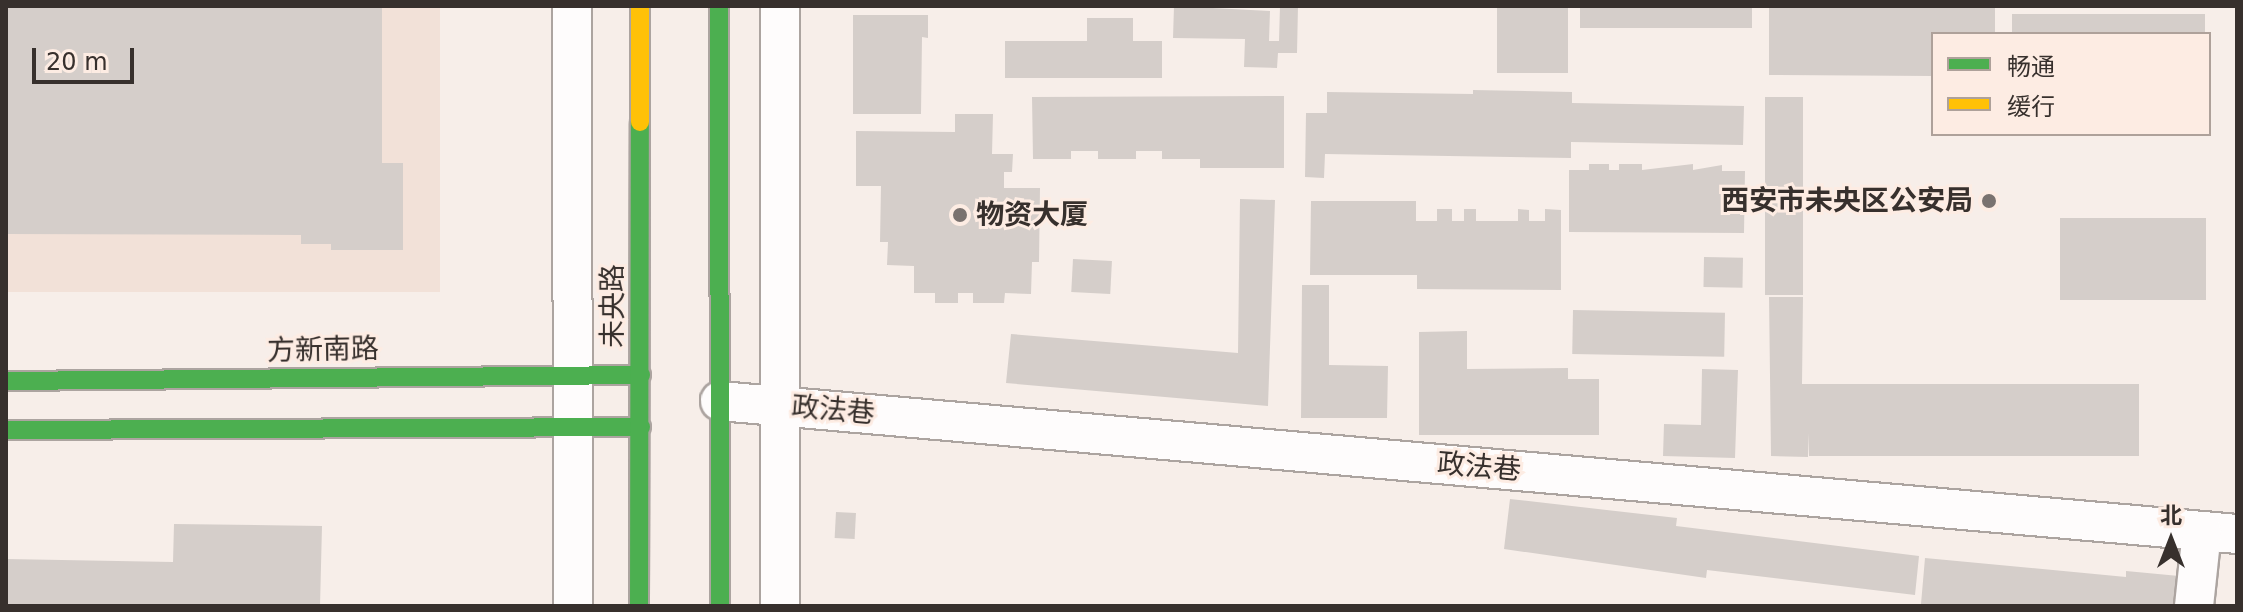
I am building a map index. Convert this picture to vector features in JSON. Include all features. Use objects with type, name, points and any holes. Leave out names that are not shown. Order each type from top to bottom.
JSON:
[{"type":"main road","name":"未央路","points":[[639,606],[640,6]]},
{"type":"main road","points":[[719,6],[720,606]]},
{"type":"main road","name":"方新南路","points":[[6,381],[641,375]]},
{"type":"main road","points":[[6,430],[641,427]]},
{"type":"street","points":[[572,6],[573,606]]},
{"type":"street","points":[[780,6],[780,606]]},
{"type":"street","name":"政法巷","points":[[720,401],[2220,532]]},
{"type":"street","points":[[2194,606],[2220,532]]},
{"type":"shaded area","points":[[6,6],[440,6],[440,292],[6,292]]},
{"type":"building","points":[[6,6],[382,6],[382,163],[403,163],[403,250],[331,250],[331,244],[301,244],[301,235],[6,234]]},
{"type":"building","points":[[1174,6],[1270,11],[1269,41],[1279,41],[1280,6],[1298,6],[1297,53],[1278,53],[1277,68],[1244,67],[1245,39],[1173,38]]},
{"type":"building","points":[[1497,6],[1568,6],[1568,73],[1497,73]]},
{"type":"building","points":[[1580,6],[1752,6],[1752,28],[1580,28]]},
{"type":"building","points":[[1769,6],[1995,6],[1995,32],[1931,32],[1931,76],[1769,75]]},
{"type":"building","points":[[2012,14],[2205,14],[2205,32],[2012,32]]},
{"type":"building","points":[[853,15],[928,15],[928,38],[922,37],[921,114],[853,114]]},
{"type":"building","points":[[1087,18],[1133,18],[1133,41],[1162,41],[1162,78],[1005,78],[1005,41],[1087,41]]},
{"type":"building","points":[[1473,90],[1572,92],[1572,103],[1744,106],[1743,145],[1571,142],[1571,158],[1325,154],[1324,178],[1305,177],[1306,113],[1327,113],[1327,92],[1473,94]]},
{"type":"building","points":[[1284,96],[1284,168],[1200,168],[1200,159],[1162,159],[1162,151],[1136,151],[1136,159],[1098,159],[1098,151],[1071,151],[1071,159],[1033,159],[1032,97]]},
{"type":"building","points":[[1765,97],[1803,97],[1803,295],[1765,295]]},
{"type":"building","name":"物资大厦","points":[[955,114],[993,114],[992,154],[1013,154],[1012,172],[1004,172],[1004,188],[1040,188],[1039,262],[1032,262],[1031,294],[1005,293],[1004,303],[973,303],[973,293],[958,293],[958,303],[935,303],[935,293],[914,293],[914,266],[887,265],[888,242],[880,242],[881,186],[856,186],[856,131],[955,132]]},
{"type":"building","points":[[1589,164],[1609,164],[1609,170],[1619,170],[1619,164],[1642,164],[1642,170],[1693,164],[1693,170],[1722,165],[1722,171],[1745,171],[1744,233],[1569,232],[1569,170],[1589,170]]},
{"type":"building","points":[[1240,199],[1275,200],[1268,406],[1006,383],[1011,334],[1238,353]]},
{"type":"building","points":[[1311,201],[1416,201],[1416,221],[1437,221],[1437,209],[1452,209],[1452,221],[1464,221],[1464,209],[1476,209],[1476,221],[1518,221],[1518,209],[1529,210],[1529,221],[1545,221],[1545,209],[1561,210],[1561,290],[1417,289],[1417,275],[1310,275]]},
{"type":"building","points":[[2060,218],[2206,218],[2206,300],[2060,300]]},
{"type":"building","points":[[1704,257],[1743,258],[1742,288],[1703,287]]},
{"type":"building","points":[[1073,259],[1112,261],[1110,294],[1071,292]]},
{"type":"building","points":[[1302,285],[1329,285],[1329,365],[1388,366],[1387,418],[1301,418]]},
{"type":"building","points":[[1769,297],[1803,297],[1802,384],[2139,384],[2139,456],[1809,456],[1808,433],[1808,457],[1771,456]]},
{"type":"building","points":[[1573,310],[1725,313],[1724,357],[1572,354]]},
{"type":"building","points":[[1467,331],[1467,369],[1568,368],[1568,379],[1599,379],[1599,435],[1419,435],[1419,332]]},
{"type":"building","points":[[1702,369],[1738,370],[1735,458],[1663,456],[1664,424],[1701,425]]},
{"type":"building","points":[[1510,499],[1677,518],[1676,526],[1919,556],[1915,595],[1707,570],[1706,578],[1504,549]]},
{"type":"building","points":[[836,512],[856,513],[855,539],[835,538]]},
{"type":"building","points":[[174,524],[322,526],[320,606],[6,606],[6,559],[173,562]]},
{"type":"building","points":[[1925,558],[2126,577],[2126,571],[2179,576],[2176,606],[1921,604]]},
{"type":"traffic: fast","points":[[719,6],[720,606]]},
{"type":"traffic: fast","points":[[639,606],[640,122]]},
{"type":"traffic: fast","points":[[6,381],[641,375]]},
{"type":"traffic: fast","points":[[6,430],[641,427]]},
{"type":"traffic: slow","points":[[640,6],[640,122]]},
{"type":"place","name":"西安市未央区公安局","points":[[1989,201]]},
{"type":"place","name":"物资大厦","points":[[960,215]]}]
